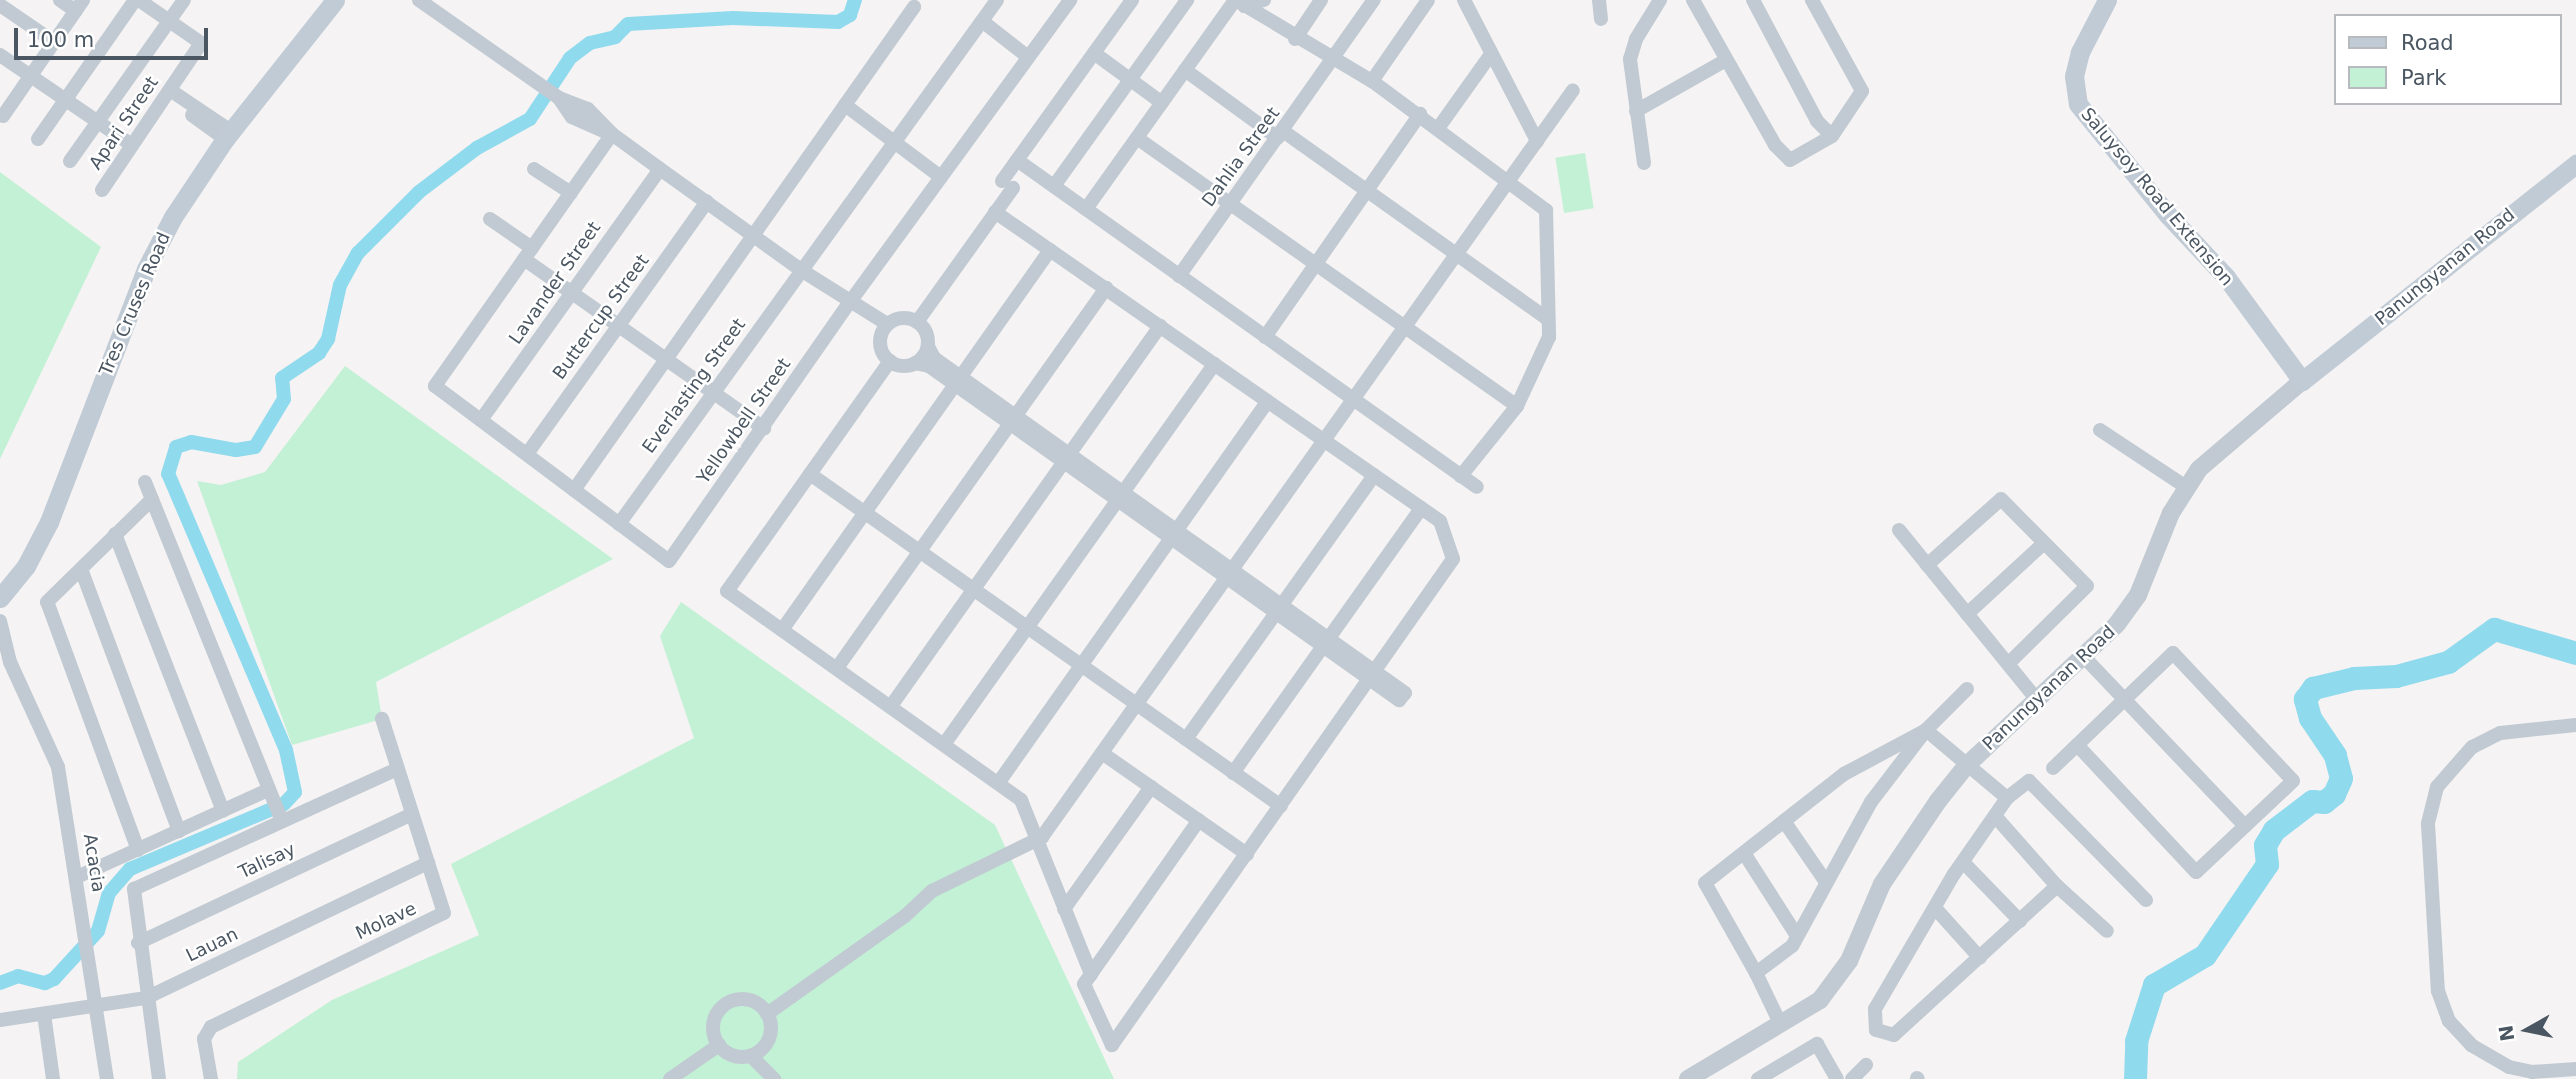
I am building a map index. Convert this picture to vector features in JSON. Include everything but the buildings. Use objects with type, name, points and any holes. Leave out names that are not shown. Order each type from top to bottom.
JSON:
[{"type":"main road","name":"Tres Cruses Road","points":[[0,598],[26,566],[50,522],[146,269],[173,217],[228,135],[335,0]]},
{"type":"main road","name":"Saluysoy Road Extension","points":[[2107,0],[2077,64],[2073,91],[2078,104],[2168,215],[2226,278],[2302,381]]},
{"type":"main road","name":"Panungyanan Road","points":[[2302,381],[2576,164]]},
{"type":"street","points":[[2,116],[80,6],[60,0]]},
{"type":"street","points":[[38,139],[137,0],[169,21]]},
{"type":"street","points":[[70,162],[184,0]]},
{"type":"street","points":[[419,0],[559,98],[588,109],[612,134],[849,302],[884,330]]},
{"type":"street","name":"Everlasting Street","points":[[619,524],[997,0]]},
{"type":"street","name":"Yellowbell Street","points":[[619,524],[669,561],[764,428],[849,302],[1069,0]]},
{"type":"street","points":[[917,322],[996,212],[1017,160],[1132,0]]},
{"type":"street","points":[[1054,186],[1187,0]]},
{"type":"street","points":[[1086,209],[1185,70],[1238,2],[1264,0]]},
{"type":"street","points":[[1295,39],[1321,0]]},
{"type":"street","name":"Dahlia Street","points":[[1179,276],[1334,61],[1374,0]]},
{"type":"street","points":[[1372,81],[1428,0]]},
{"type":"street","points":[[1464,0],[1536,141]]},
{"type":"street","points":[[1599,0],[1601,19]]},
{"type":"street","points":[[1644,163],[1630,59],[1636,39],[1660,0]]},
{"type":"street","points":[[1692,0],[1775,145],[1790,160],[1832,136],[1862,91],[1812,0]]},
{"type":"street","points":[[1753,0],[1817,121],[1832,136]]},
{"type":"street","points":[[1238,2],[1295,39],[1372,81],[1510,179],[1546,210],[1549,337],[1517,406],[1461,476]]},
{"type":"street","points":[[0,5],[54,42]]},
{"type":"street","points":[[574,490],[914,7]]},
{"type":"street","name":"Apari Street","points":[[102,190],[201,43],[169,21]]},
{"type":"street","points":[[982,21],[1028,57]]},
{"type":"street","points":[[1094,53],[1162,103]]},
{"type":"street","points":[[1439,127],[1492,54]]},
{"type":"street","points":[[0,55],[132,145]]},
{"type":"street","points":[[1636,111],[1726,60]]},
{"type":"street","points":[[1185,70],[1368,192],[1548,319]]},
{"type":"street","points":[[767,1014],[905,916],[932,891],[1042,838],[1573,90]]},
{"type":"street","points":[[167,93],[228,135]]},
{"type":"street","points":[[845,105],[941,177]]},
{"type":"street","points":[[1265,337],[1420,114]]},
{"type":"street","points":[[612,134],[435,386],[619,524]]},
{"type":"street","points":[[1137,138],[1232,202],[1404,328],[1517,406]]},
{"type":"street","points":[[1017,160],[1477,487]]},
{"type":"street","points":[[534,169],[571,193]]},
{"type":"street","name":"Lavander Street","points":[[481,420],[660,169]]},
{"type":"street","name":"Buttercup Street","points":[[527,454],[707,202]]},
{"type":"street","points":[[996,212],[1440,521],[1453,559],[1374,676],[1112,1045],[1084,984],[1199,820]]},
{"type":"street","points":[[490,219],[571,292],[764,428]]},
{"type":"street","points":[[782,629],[1051,250]]},
{"type":"street","points":[[836,668],[1106,289]]},
{"type":"street","points":[[958,381],[934,358],[926,332],[917,322],[898,318],[884,330],[880,347],[890,361],[902,366],[915,363],[929,366],[958,381],[1374,676]]},
{"type":"street","points":[[891,706],[1160,326]]},
{"type":"street","points":[[915,363],[928,345]]},
{"type":"street","points":[[890,361],[727,591],[945,743],[1021,800],[1035,842],[1091,974]]},
{"type":"street","points":[[945,743],[1214,364]]},
{"type":"street","name":"Panungyanan Road","points":[[1688,1079],[1820,1000],[1849,961],[1882,884],[1966,766],[2085,658],[2138,595],[2186,487],[2199,469],[2302,381]]},
{"type":"street","points":[[999,782],[1268,401]]},
{"type":"street","points":[[2100,430],[2186,487]]},
{"type":"street","points":[[810,474],[1281,806]]},
{"type":"street","points":[[1186,739],[1374,475]]},
{"type":"street","points":[[145,482],[279,815]]},
{"type":"street","points":[[138,850],[47,602],[152,499]]},
{"type":"street","points":[[1927,565],[2001,499],[2087,586],[2008,664]]},
{"type":"street","points":[[1233,773],[1421,508]]},
{"type":"street","points":[[1899,530],[2038,701]]},
{"type":"street","points":[[115,534],[223,811]]},
{"type":"street","points":[[1967,614],[2044,543]]},
{"type":"street","points":[[81,569],[180,831]]},
{"type":"street","name":"Acacia","points":[[1,624],[5,658],[58,767],[86,929],[107,1079]]},
{"type":"street","points":[[2053,768],[2077,745],[2125,700],[2173,653],[2293,780],[2196,872],[2077,745]]},
{"type":"street","points":[[2085,658],[2245,826]]},
{"type":"street","points":[[1756,973],[1792,946],[1871,802],[1926,730],[1967,689]]},
{"type":"street","name":"Molave","points":[[211,1079],[204,1039],[211,1027],[440,917],[443,907],[382,719]]},
{"type":"street","points":[[2576,725],[2500,733],[2472,747],[2437,787],[2428,824],[2437,983],[2449,1021],[2478,1051],[2509,1067],[2532,1072],[2576,1069]]},
{"type":"street","points":[[1926,730],[2007,798]]},
{"type":"street","points":[[1780,1024],[1756,973],[1705,883],[1844,774],[1926,730]]},
{"type":"street","points":[[1102,753],[1247,854]]},
{"type":"street","points":[[159,1079],[138,943],[134,890],[279,815],[397,769]]},
{"type":"street","points":[[2057,886],[1894,1035],[1876,1030],[1875,1009],[1963,862],[2007,798],[2029,781],[2146,900]]},
{"type":"street","points":[[1064,909],[1151,787]]},
{"type":"street","points":[[77,877],[223,811],[270,793]]},
{"type":"street","name":"Talisay","points":[[138,943],[412,814]]},
{"type":"street","points":[[1995,816],[2057,886],[2107,931]]},
{"type":"street","points":[[1784,821],[1826,882]]},
{"type":"street","points":[[1744,853],[1797,936]]},
{"type":"street","points":[[1963,862],[2021,921]]},
{"type":"street","name":"Lauan","points":[[0,1020],[146,998],[428,863]]},
{"type":"street","points":[[1935,908],[1980,958]]},
{"type":"street","points":[[767,1014],[749,1000],[727,1004],[714,1023],[719,1045],[730,1054],[751,1056],[775,1079]]},
{"type":"street","points":[[44,1014],[53,1079]]},
{"type":"street","points":[[751,1056],[767,1042],[767,1014]]},
{"type":"street","points":[[1758,1079],[1817,1044],[1837,1079]]},
{"type":"street","points":[[670,1079],[719,1045]]},
{"type":"street","points":[[1852,1079],[1866,1065]]},
{"type":"green space","points":[[1585,153],[1594,208],[1564,213],[1555,158]]},
{"type":"green space","points":[[0,172],[101,247],[0,459]]},
{"type":"green space","points":[[345,366],[613,559],[376,682],[382,719],[292,745],[197,481],[221,485],[265,472]]},
{"type":"green space","points":[[681,602],[995,825],[1114,1079],[237,1079],[238,1062],[332,1000],[479,935],[451,864],[694,738],[660,636]]},
{"type":"waterway","points":[[0,983],[18,976],[45,983],[54,979],[98,931],[109,893],[130,869],[284,804],[295,792],[286,750],[168,474],[176,447],[191,442],[236,450],[255,447],[284,399],[282,378],[319,353],[328,339],[340,285],[358,253],[419,192],[477,148],[530,119],[570,58],[590,43],[615,37],[628,24],[733,18],[838,22],[850,15],[855,0]]},
{"type":"waterway","points":[[2135,1079],[2136,1041],[2154,985],[2205,955],[2267,864],[2265,845],[2274,830],[2312,801],[2324,802],[2334,794],[2341,778],[2335,755],[2310,718],[2305,699],[2313,688],[2354,678],[2396,676],[2448,662],[2494,629],[2576,653]]}]
